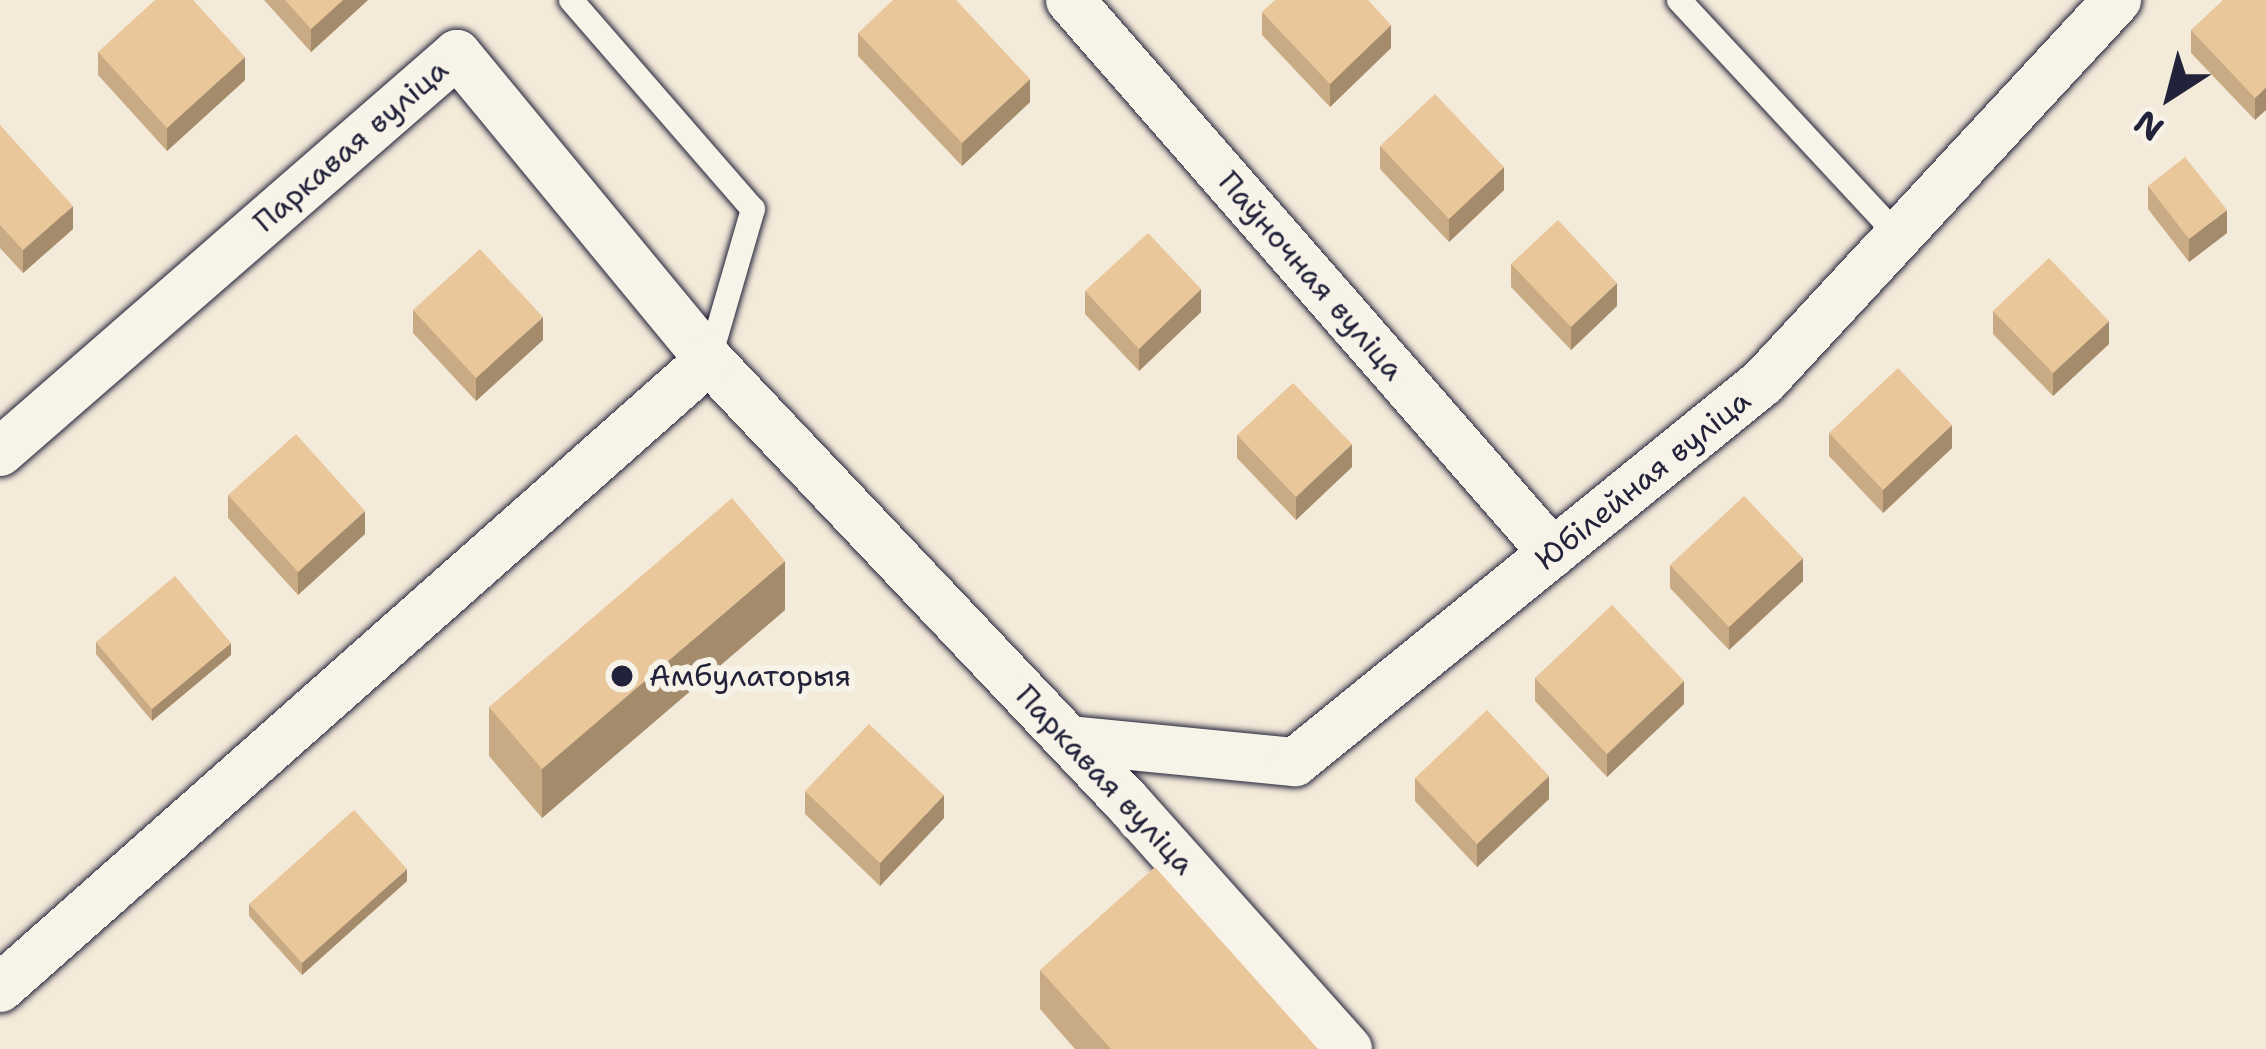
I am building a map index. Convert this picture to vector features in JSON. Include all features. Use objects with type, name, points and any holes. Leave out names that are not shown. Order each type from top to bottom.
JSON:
[{"type":"street","name":"Паўночная вуліца","points":[[1070,0],[1553,553]]},
{"type":"street","name":"Юбілейная вуліца","points":[[1069,740],[1294,762],[1763,382],[2117,0]]},
{"type":"street","name":"Паркавая вуліца","points":[[0,452],[458,53],[709,360],[1069,740],[1348,1049]]},
{"type":"street","points":[[0,988],[709,360]]},
{"type":"lane","points":[[571,0],[753,209],[709,360]]},
{"type":"lane","points":[[1679,0],[1898,236]]},
{"type":"building","points":[[155,0],[193,0],[245,57],[167,128],[98,52]]},
{"type":"building","points":[[285,0],[343,0],[311,29]]},
{"type":"building","points":[[893,0],[956,0],[1030,79],[962,143],[858,33]]},
{"type":"building","points":[[1275,0],[1368,0],[1391,25],[1330,84],[1262,12]]},
{"type":"building","points":[[2223,0],[2266,0],[2266,87],[2255,98],[2191,30]]},
{"type":"building","points":[[1435,94],[1504,167],[1449,219],[1380,146]]},
{"type":"building","points":[[0,125],[73,206],[23,250],[0,225]]},
{"type":"building","points":[[2185,157],[2227,210],[2189,239],[2148,186]]},
{"type":"building","points":[[1558,220],[1617,283],[1571,327],[1511,264]]},
{"type":"building","points":[[1148,233],[1201,289],[1139,349],[1085,291]]},
{"type":"building","points":[[480,249],[543,317],[476,378],[413,310]]},
{"type":"building","points":[[2049,258],[2109,321],[2053,373],[1993,311]]},
{"type":"building","points":[[1898,368],[1952,425],[1883,490],[1829,433]]},
{"type":"building","points":[[1293,383],[1352,444],[1296,497],[1237,435]]},
{"type":"building","points":[[296,434],[365,511],[298,572],[228,495]]},
{"type":"building","points":[[1744,496],[1803,558],[1729,627],[1670,565]]},
{"type":"building","points":[[732,498],[785,561],[542,769],[489,707]]},
{"type":"building","points":[[175,576],[231,643],[152,709],[96,642]]},
{"type":"building","points":[[1612,605],[1684,681],[1607,754],[1535,678]]},
{"type":"building","points":[[1487,710],[1549,776],[1477,844],[1415,778]]},
{"type":"building","points":[[869,724],[944,795],[880,863],[805,791]]},
{"type":"building","points":[[354,810],[407,869],[302,963],[249,904]]},
{"type":"building","points":[[1155,867],[1318,1049],[1111,1049],[1040,970]]},
{"type":"place","name":"Амбулаторыя","points":[[622,676]]}]
